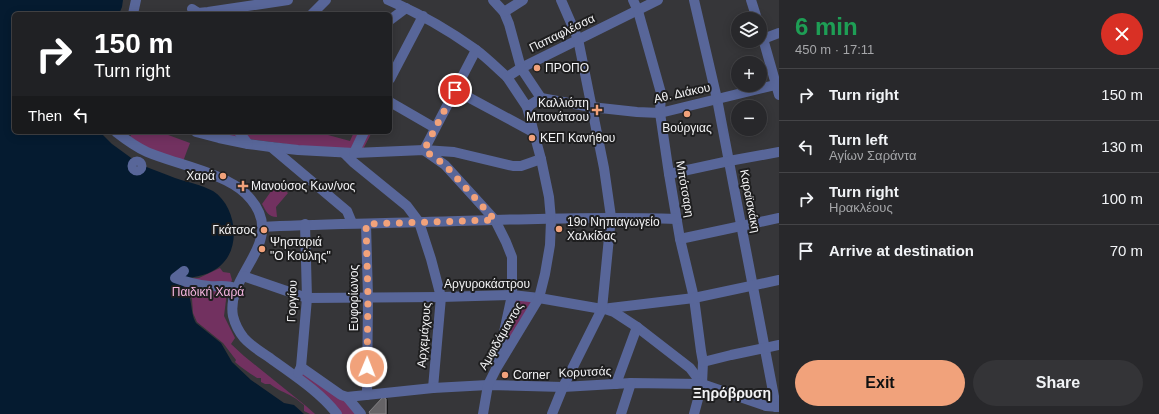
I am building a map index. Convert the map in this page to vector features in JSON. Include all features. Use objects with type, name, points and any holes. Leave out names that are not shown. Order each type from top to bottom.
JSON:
[{"type":"street","points":[[134,12],[136,0]]},
{"type":"street","points":[[208,12],[288,0]]},
{"type":"street","points":[[314,12],[326,0]]},
{"type":"street","points":[[388,0],[423,16],[476,50],[507,77],[527,107],[541,98],[521,68],[509,24],[504,12],[493,0]]},
{"type":"street","points":[[504,12],[524,0]]},
{"type":"street","points":[[552,414],[563,387],[602,309],[611,217],[604,168],[578,39],[561,0]]},
{"type":"street","name":"Μπότσαρη","points":[[633,0],[638,11],[661,93],[660,113],[669,174],[680,239],[694,298],[703,362],[702,384],[694,414]]},
{"type":"street","name":"Παπαφλέσσα","points":[[507,77],[521,68],[658,0]]},
{"type":"street","name":"Καραϊσκάκη","points":[[694,0],[717,99],[764,347],[777,407]]},
{"type":"street","points":[[751,0],[755,12]]},
{"type":"street","points":[[392,18],[406,8]]},
{"type":"street","points":[[392,75],[423,16]]},
{"type":"street","points":[[767,38],[779,33]]},
{"type":"street","points":[[767,48],[778,88]]},
{"type":"street","points":[[424,150],[476,50]]},
{"type":"street","name":"Αθ. Διάκου","points":[[541,98],[591,107],[660,113],[717,99],[778,88]]},
{"type":"street","points":[[455,90],[533,132]]},
{"type":"street","points":[[392,103],[435,128]]},
{"type":"street","name":"Αμφιδάμαντος","points":[[483,414],[488,385],[539,298],[550,245],[551,220],[549,197],[542,160],[527,107]]},
{"type":"street","points":[[119,134],[146,151],[218,177],[235,185],[254,203],[260,213],[262,227],[259,244],[232,305],[234,320],[243,337],[317,393],[337,414]]},
{"type":"street","points":[[204,134],[248,144],[349,153],[424,150],[454,152],[513,166],[521,166],[542,160]]},
{"type":"street","points":[[240,134],[248,144]]},
{"type":"street","points":[[349,153],[363,134]]},
{"type":"street","points":[[271,147],[347,211],[352,223]]},
{"type":"street","points":[[424,150],[445,165],[495,220],[512,257],[512,295],[496,369]]},
{"type":"street","points":[[139,162],[146,151]]},
{"type":"street","points":[[669,174],[779,152]]},
{"type":"street","name":"Αρχεμάχους","points":[[349,153],[353,162],[407,206],[419,222],[441,297],[433,388]]},
{"type":"street","points":[[262,227],[305,224],[551,220],[611,217],[677,219]]},
{"type":"street","points":[[680,239],[779,218]]},
{"type":"street","name":"Γοργίου","points":[[295,377],[301,367],[307,298],[305,224]]},
{"type":"street","name":"Ευφορίωνος","points":[[366,224],[368,297],[367,395]]},
{"type":"street","points":[[184,271],[175,278],[193,284],[209,286],[228,285],[238,289]]},
{"type":"street","name":"Αργυροκάστρου","points":[[244,276],[307,298],[512,295],[602,309],[694,298],[779,280]]},
{"type":"street","points":[[602,309],[614,312],[638,327],[690,368],[702,384]]},
{"type":"street","points":[[616,384],[638,327]]},
{"type":"street","points":[[703,362],[764,347],[779,345]]},
{"type":"street","points":[[301,367],[344,396],[360,414]]},
{"type":"street","name":"Κορυτσάς","points":[[344,396],[488,385],[563,387],[616,384],[702,384],[766,406],[777,407]]},
{"type":"street","points":[[620,414],[631,384]]},
{"type":"green space","points":[[132,134],[165,134],[190,143],[182,164],[128,140]]},
{"type":"green space","points":[[211,134],[324,134],[350,141],[353,134],[371,134],[361,153]]},
{"type":"green space","points":[[277,183],[288,193],[276,207],[277,217],[274,217],[269,215],[262,204]]},
{"type":"green space","name":"Παιδική Χαρά","points":[[220,268],[223,272],[230,273],[232,280],[227,292],[224,316],[235,338],[231,344],[315,414],[310,414],[304,411],[304,405],[296,399],[270,384],[261,382],[261,378],[257,378],[240,366],[235,362],[236,360],[223,343],[197,322],[193,313],[192,299],[183,284],[186,279],[199,278]]},
{"type":"green space","points":[[512,295],[539,298],[496,369]]},
{"type":"green space","points":[[301,367],[361,414],[337,414],[295,377]]},
{"type":"water","points":[[0,0],[123,0],[120,12],[12,12],[12,134],[102,134],[112,144],[134,160],[131,166],[134,172],[140,172],[144,166],[204,187],[213,191],[220,197],[231,215],[234,235],[233,245],[229,254],[220,266],[208,273],[188,278],[183,286],[189,295],[194,318],[196,323],[221,343],[232,362],[251,380],[284,403],[294,405],[304,414],[0,414]]},
{"type":"building","points":[[383,397],[386,399],[386,414],[370,414],[369,412]]},
{"type":"place","name":"ΠΡΟΠΟ","points":[[537,68]]},
{"type":"place","name":"Καλλιόπη Μπονάτσου","points":[[597,110]]},
{"type":"place","name":"Βούργιας","points":[[687,114]]},
{"type":"place","name":"ΚΕΠ Κανήθου","points":[[532,138]]},
{"type":"place","name":"Χαρά","points":[[223,176]]},
{"type":"place","name":"Μανούσος Κων/νος","points":[[243,186]]},
{"type":"place","name":"19ο Νηπιαγωγείο Χαλκίδας","points":[[559,229]]},
{"type":"place","name":"Γκάτσος","points":[[264,230]]},
{"type":"place","name":"Ψησταριά \"Ο Κούλης\"","points":[[262,249]]},
{"type":"place","name":"Corner","points":[[505,375]]},
{"type":"district","name":"Ξηρόβρυση","points":[[732,393]]},
{"type":"route","points":[[367,367],[368,297],[366,224],[495,220],[445,165],[424,150],[455,90]]}]
